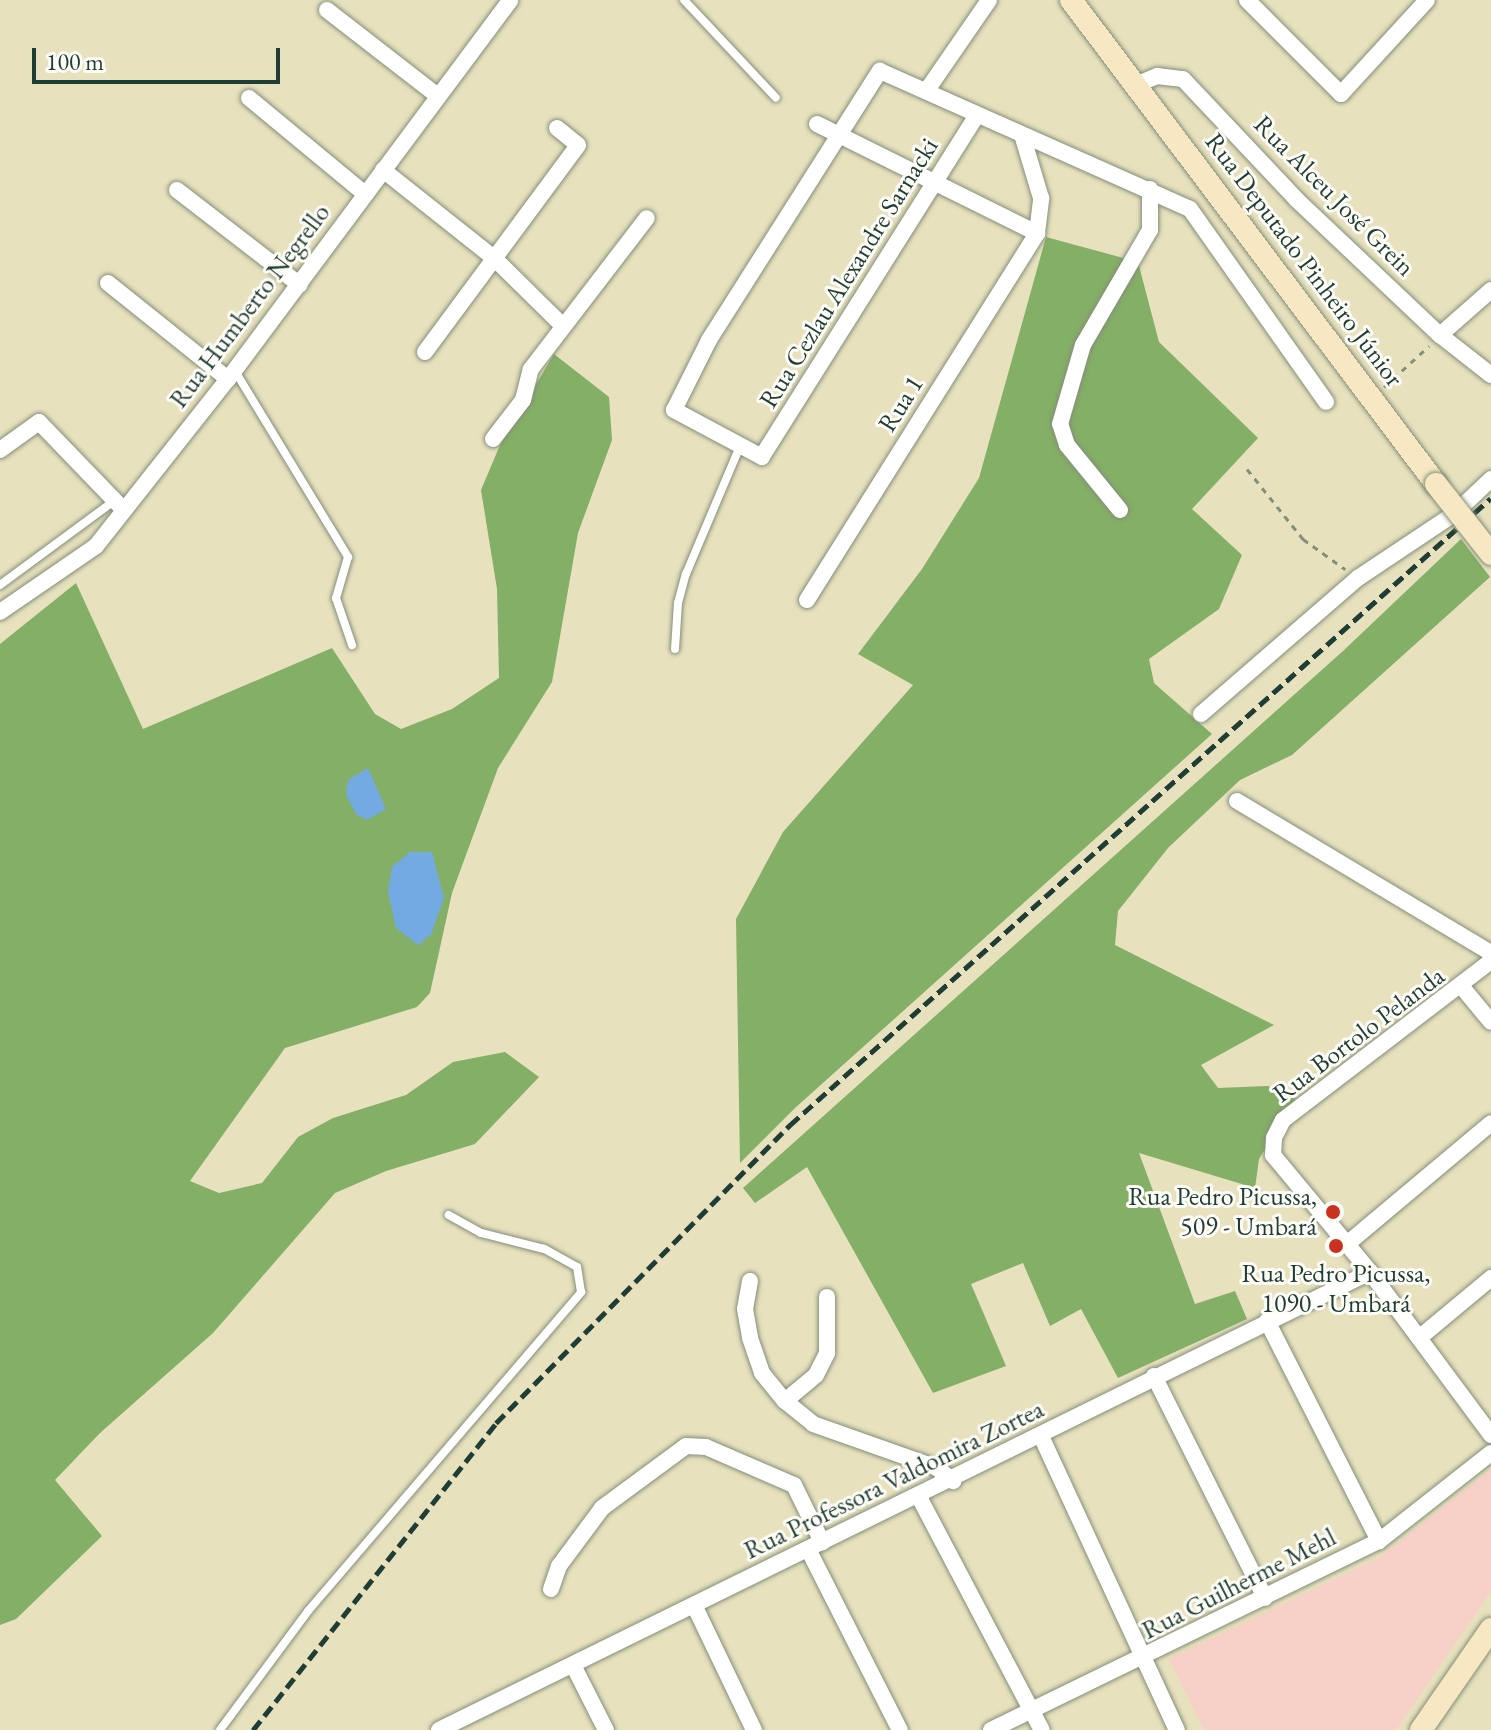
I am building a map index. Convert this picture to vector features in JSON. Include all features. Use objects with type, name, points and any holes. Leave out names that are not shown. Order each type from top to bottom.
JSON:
[{"type":"street","name":"Rua Humberto Negrello","points":[[0,612],[96,546],[118,504],[232,375],[510,0]]},
{"type":"street","points":[[927,90],[989,0]]},
{"type":"street","name":"Rua Deputado Pinheiro Júnior","points":[[1071,0],[1138,84],[1491,554]]},
{"type":"street","points":[[1247,0],[1341,94],[1427,0]]},
{"type":"street","points":[[327,10],[438,96]]},
{"type":"street","points":[[740,446],[674,410],[709,340],[880,71],[927,90],[1023,138],[1150,189],[1190,209],[1326,402]]},
{"type":"street","name":"Rua Alceu José Grein","points":[[1138,84],[1157,76],[1183,79],[1297,200],[1440,335],[1491,375]]},
{"type":"street","points":[[249,98],[365,194]]},
{"type":"street","name":"Rua Cezlau Alexandre Sarnacki","points":[[740,446],[762,457],[977,115]]},
{"type":"street","points":[[817,124],[936,180],[1037,233],[1041,198],[1023,138]]},
{"type":"street","points":[[425,352],[578,145],[557,128]]},
{"type":"street","points":[[383,170],[494,258],[563,326]]},
{"type":"street","points":[[1120,510],[1067,445],[1060,424],[1083,345],[1150,230],[1150,189]]},
{"type":"street","points":[[177,190],[300,285]]},
{"type":"street","points":[[493,439],[523,400],[531,369],[647,218]]},
{"type":"street","name":"Rua 1","points":[[807,600],[1037,233]]},
{"type":"street","points":[[108,283],[232,375]]},
{"type":"street","points":[[1440,335],[1491,290]]},
{"type":"street","points":[[0,450],[39,422],[118,504]]},
{"type":"street","points":[[1201,714],[1358,578],[1454,514],[1491,479]]},
{"type":"street","points":[[1237,801],[1491,953]]},
{"type":"street","name":"Rua Bortolo Pelanda","points":[[1347,1244],[1273,1155],[1274,1138],[1283,1120],[1462,987],[1491,961]]},
{"type":"street","points":[[1462,987],[1491,1022]]},
{"type":"street","points":[[1491,1123],[1347,1244],[1491,1435]]},
{"type":"street","name":"Rua Professora Valdomira Zortea","points":[[439,1730],[470,1724],[573,1665],[953,1481],[1154,1376],[1370,1272]]},
{"type":"street","points":[[1419,1338],[1491,1278]]},
{"type":"street","points":[[750,1281],[745,1309],[750,1338],[762,1373],[785,1401],[813,1424],[937,1468],[953,1481]]},
{"type":"street","points":[[785,1401],[816,1375],[827,1353],[827,1297]]},
{"type":"street","points":[[1267,1321],[1379,1541]]},
{"type":"street","points":[[1154,1376],[1265,1598]]},
{"type":"street","points":[[1041,1436],[1177,1730]]},
{"type":"street","points":[[551,1589],[559,1566],[602,1508],[686,1446],[706,1447],[794,1485],[815,1546],[900,1730]]},
{"type":"street","name":"Rua Guilherme Mehl","points":[[991,1730],[1145,1658],[1379,1541],[1491,1453]]},
{"type":"street","points":[[919,1497],[1042,1730]]},
{"type":"street","points":[[694,1605],[754,1730]]},
{"type":"street","points":[[1421,1730],[1491,1629]]},
{"type":"street","points":[[573,1665],[606,1730]]},
{"type":"lane","points":[[684,0],[776,98]]},
{"type":"lane","points":[[232,375],[348,557],[336,598],[352,645]]},
{"type":"lane","points":[[675,649],[678,603],[686,574],[740,446]]},
{"type":"lane","name":"Rua Humberto Negrello","points":[[0,585],[118,504]]},
{"type":"lane","points":[[220,1730],[317,1599],[581,1292],[577,1267],[544,1249],[481,1233],[449,1215]]},
{"type":"path","points":[[1371,398],[1440,335]]},
{"type":"path","points":[[1247,469],[1303,539],[1358,578]]},
{"type":"shaded area","points":[[1491,1469],[1491,1591],[1396,1730],[1204,1730],[1169,1659],[1380,1557]]},
{"type":"green space","points":[[1046,237],[1138,262],[1159,342],[1258,438],[1192,509],[1242,555],[1219,609],[1149,659],[1154,683],[1212,734],[795,1108],[740,1163],[736,919],[783,832],[913,685],[858,654],[922,569],[979,478]]},
{"type":"green space","points":[[554,354],[609,397],[612,440],[578,533],[552,682],[498,768],[452,893],[430,993],[417,1007],[285,1048],[190,1181],[219,1193],[262,1183],[298,1137],[333,1118],[406,1095],[453,1062],[505,1052],[539,1077],[475,1144],[386,1171],[335,1193],[213,1333],[100,1433],[55,1480],[102,1536],[16,1619],[0,1625],[0,644],[76,583],[143,729],[332,648],[375,714],[401,729],[452,709],[499,678],[497,589],[481,490],[500,445]]},
{"type":"green space","points":[[1461,539],[1490,577],[1292,755],[1240,780],[1168,848],[1118,911],[1115,945],[1274,1025],[1201,1065],[1218,1088],[1268,1086],[1296,1097],[1259,1159],[1255,1188],[1139,1153],[1195,1304],[1235,1291],[1247,1319],[1118,1378],[1081,1309],[1050,1326],[1023,1263],[971,1284],[1006,1366],[933,1393],[807,1167],[755,1203],[743,1188],[1343,651]]},
{"type":"water","points":[[368,768],[386,809],[367,820],[356,814],[346,795],[348,780]]},
{"type":"water","points":[[410,852],[432,852],[444,898],[431,935],[418,945],[396,928],[388,892],[392,867]]},
{"type":"railway","points":[[253,1730],[496,1423],[790,1125],[1491,498]]},
{"type":"place","name":"Rua Pedro Picussa, 509 - Umbará","points":[[1333,1212]]},
{"type":"place","name":"Rua Pedro Picussa, 1090 - Umbará","points":[[1336,1246]]}]
